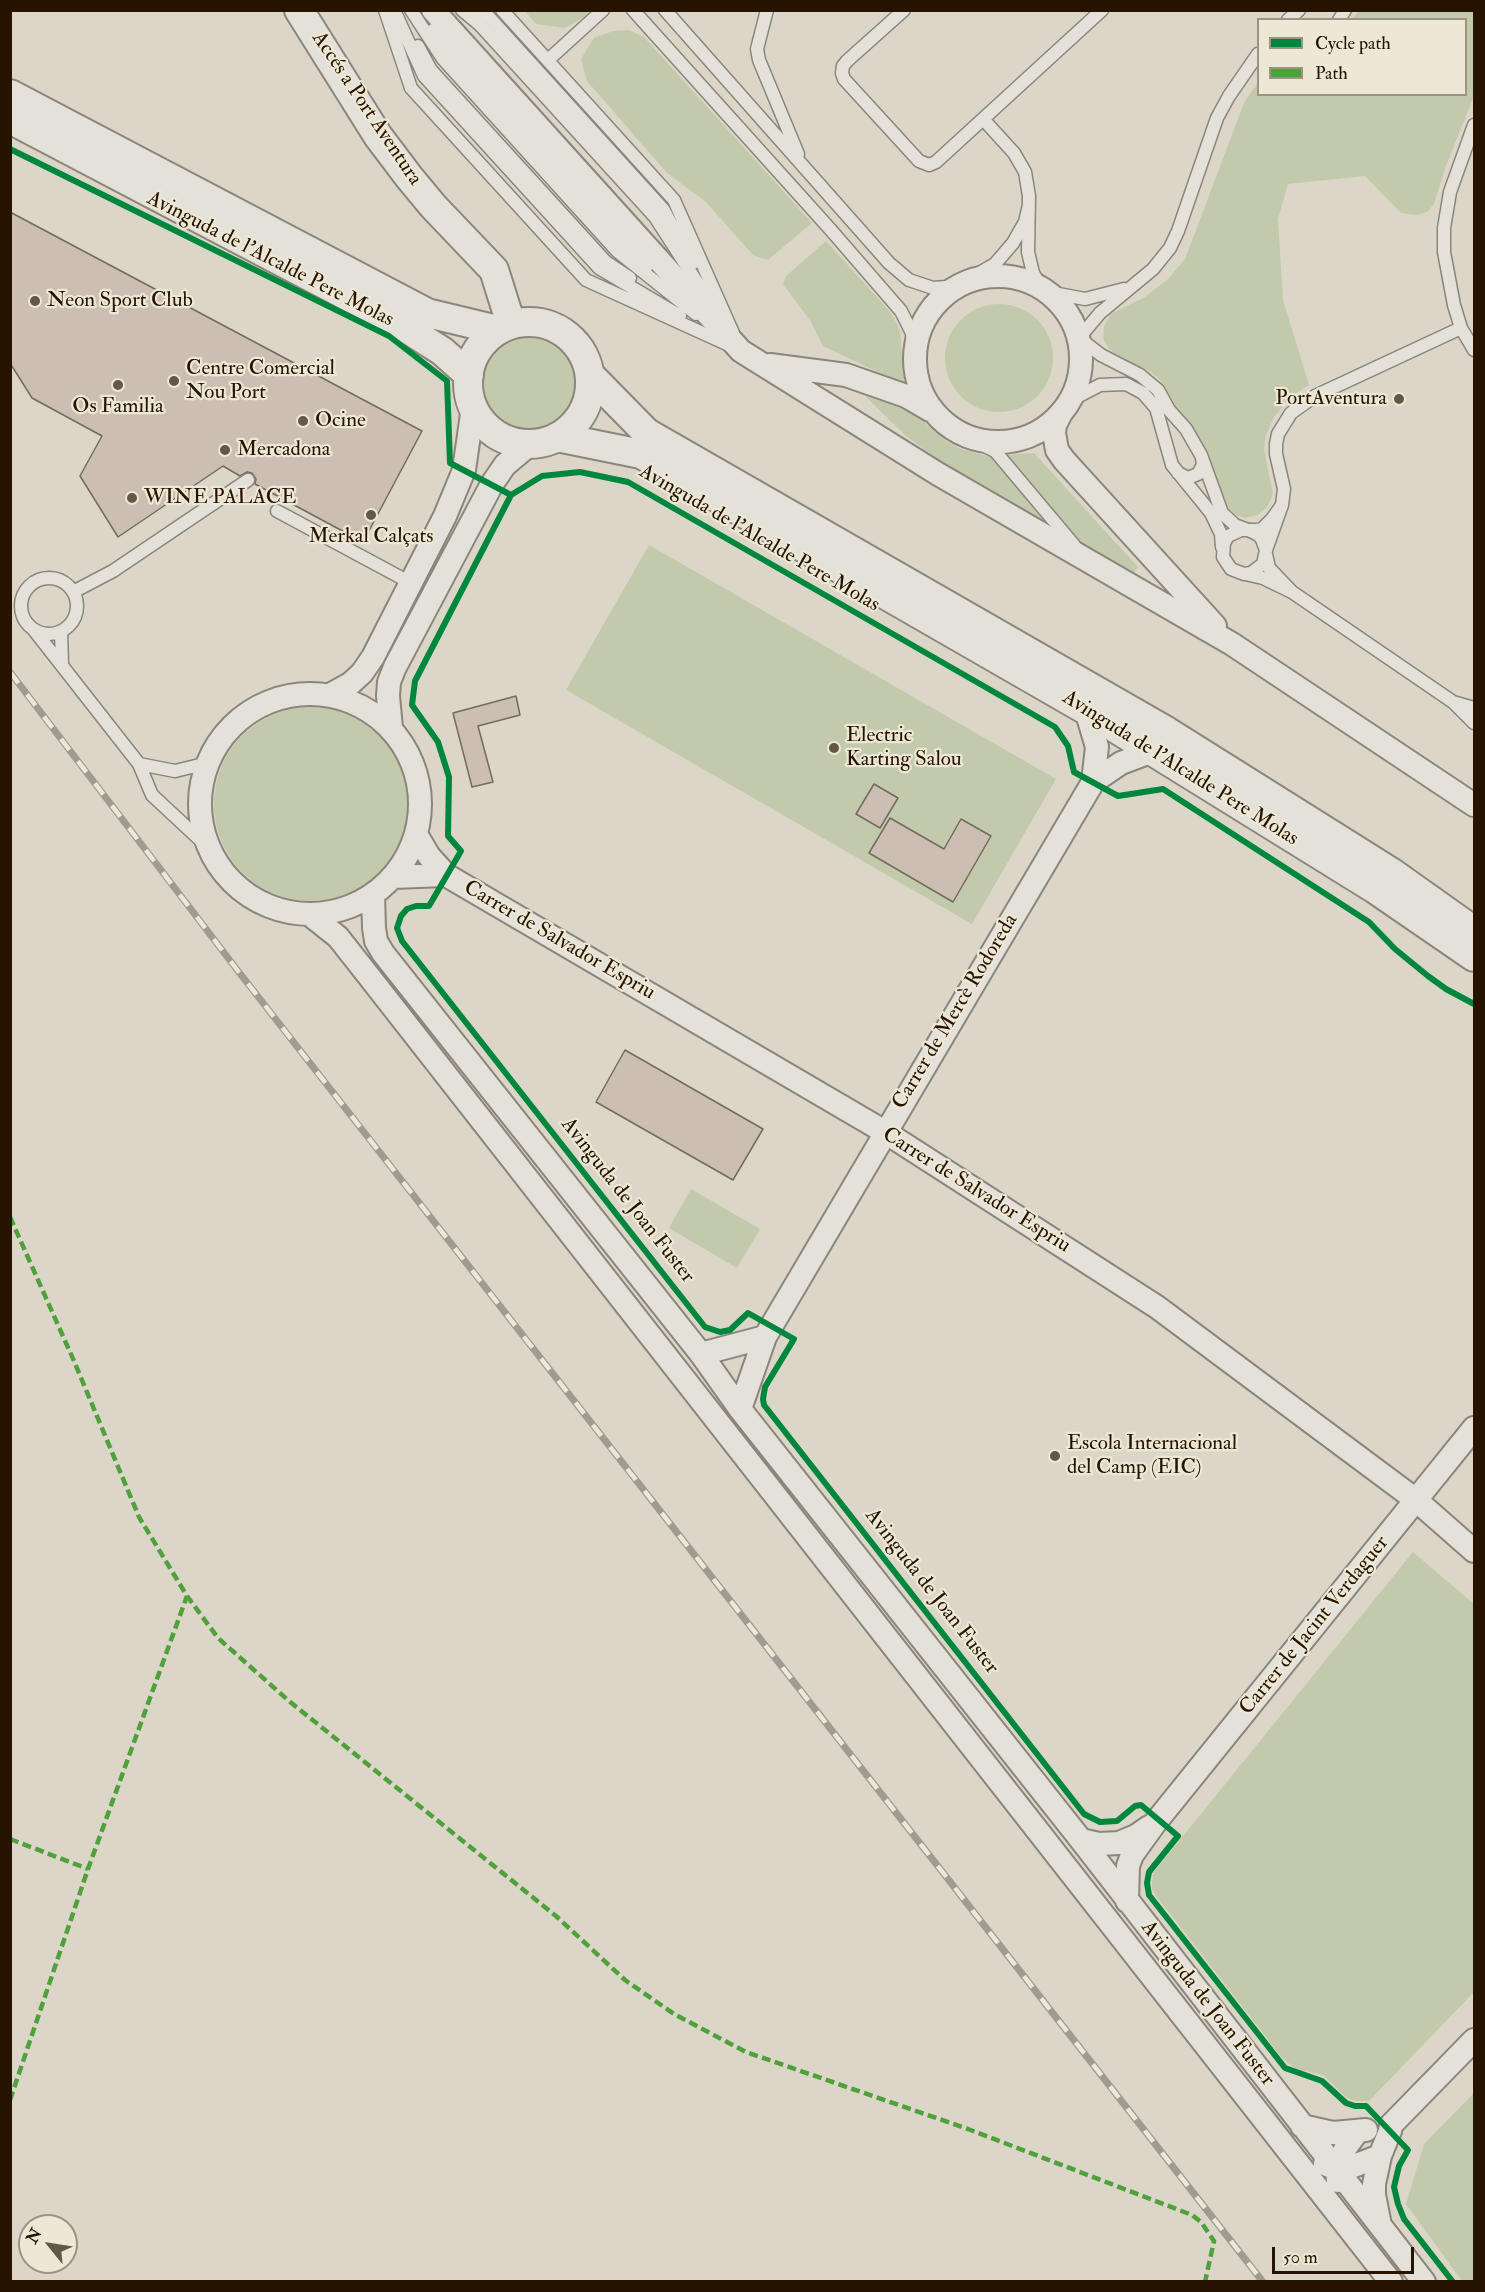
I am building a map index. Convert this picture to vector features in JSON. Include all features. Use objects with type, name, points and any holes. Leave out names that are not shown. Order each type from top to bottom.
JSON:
[{"type":"street","name":"Accés a Port Aventura","points":[[299,10],[378,136],[432,206],[494,270],[505,327]]},
{"type":"street","points":[[433,10],[741,351],[938,474],[1232,644],[1474,805]]},
{"type":"street","name":"Avinguda de l'Alcalde Pere Molas","points":[[10,94],[410,305],[442,318],[505,327]]},
{"type":"street","name":"Avinguda de l'Alcalde Pere Molas","points":[[10,119],[393,320],[442,351],[468,375]]},
{"type":"street","points":[[944,423],[928,405],[918,383],[914,359],[918,336],[927,314],[943,296],[962,284],[984,276],[1006,276],[1028,281],[1048,292],[1062,305],[1072,321],[1079,338],[1081,364],[1075,390],[1055,424],[1057,450],[1232,644]]},
{"type":"street","points":[[391,728],[388,696],[389,682],[395,667],[499,471],[530,444],[557,437],[566,431],[581,416],[589,396],[588,365],[579,347],[556,327],[537,322],[505,327],[481,345],[475,354],[468,375],[470,397],[482,422],[496,434],[512,441],[530,444]]},
{"type":"street","points":[[763,364],[846,375],[916,400],[944,423],[966,437],[992,442],[1018,440],[1041,430],[1061,413]]},
{"type":"street","name":"Avinguda de l'Alcalde Pere Molas","points":[[590,375],[647,433],[1168,732],[1391,872],[1474,931]]},
{"type":"street","points":[[330,695],[350,684],[362,673],[373,657],[445,516],[464,470],[473,407]]},
{"type":"street","name":"Avinguda de l'Alcalde Pere Molas","points":[[557,437],[641,454],[1086,710],[1374,889],[1474,957]]},
{"type":"street","points":[[292,695],[330,695],[352,702],[373,713],[391,728],[401,741],[415,770],[420,802],[416,834],[406,857],[392,877],[373,894],[343,909],[309,914],[274,908],[243,891],[230,879],[210,849],[202,821],[201,792],[208,763],[228,731],[241,718],[257,708],[292,695]]},
{"type":"street","name":"Carrer de Mercè Rodoreda","points":[[740,1409],[765,1337],[1093,782],[1097,747],[1086,710]]},
{"type":"street","name":"Carrer de Mercè Rodoreda","points":[[1093,782],[1122,763],[1153,751]]},
{"type":"street","name":"Carrer de Salvador Espriu","points":[[416,834],[429,856],[447,875],[885,1132],[1157,1306],[1416,1500],[1474,1551]]},
{"type":"street","name":"Carrer de Salvador Espriu","points":[[392,877],[447,875]]},
{"type":"street","name":"Avinguda de Joan Fuster","points":[[373,894],[375,934],[383,953],[701,1354],[740,1409],[1081,1840],[1126,1901],[1424,2282]]},
{"type":"street","name":"Avinguda de Joan Fuster","points":[[309,914],[338,937],[1391,2282]]},
{"type":"street","points":[[701,1354],[765,1337]]},
{"type":"street","name":"Carrer de Jacint Verdaguer","points":[[1126,1901],[1128,1866],[1132,1855],[1155,1823],[1474,1428]]},
{"type":"street","name":"Carrer de Jacint Verdaguer","points":[[1081,1840],[1099,1844],[1119,1843],[1136,1836],[1155,1823]]},
{"type":"street","points":[[1173,2002],[1234,2061],[1306,2152],[1319,2162],[1337,2169],[1359,2165],[1380,2156]]},
{"type":"street","points":[[1302,2126],[1333,2133],[1390,2125],[1474,2040]]},
{"type":"street","points":[[1381,2226],[1374,2195],[1380,2156],[1390,2131],[1390,2125]]},
{"type":"street","points":[[1358,2131],[1346,2147],[1337,2169],[1339,2185],[1348,2205],[1404,2282]]},
{"type":"lane","points":[[385,10],[411,88],[586,280],[741,351]]},
{"type":"lane","points":[[394,10],[424,76],[598,268],[741,351]]},
{"type":"lane","points":[[400,10],[431,70],[606,262],[741,351]]},
{"type":"lane","points":[[411,10],[443,59],[617,251],[741,351]]},
{"type":"lane","points":[[418,10],[450,53],[624,245],[741,351]]},
{"type":"lane","points":[[442,10],[468,35],[643,228],[741,351]]},
{"type":"lane","points":[[462,10],[480,25],[655,217],[741,351]]},
{"type":"lane","points":[[479,10],[489,17],[663,209],[741,351]]},
{"type":"lane","points":[[502,10],[674,200],[741,351]]},
{"type":"lane","points":[[548,60],[603,10]]},
{"type":"lane","points":[[633,10],[901,311],[912,333],[914,359]]},
{"type":"lane","points":[[665,10],[898,272],[919,285],[933,288],[962,284],[995,264],[1005,255],[1020,231],[1029,205]]},
{"type":"lane","points":[[767,10],[759,36],[757,50],[759,60],[801,164]]},
{"type":"lane","points":[[904,10],[847,61],[843,66],[844,79],[924,165],[936,162],[1102,10]]},
{"type":"lane","points":[[1256,59],[1229,96],[1217,118],[1170,248],[1154,269],[1100,313],[1079,338],[1101,356],[1149,381],[1158,390],[1169,410],[1189,434],[1202,458],[1222,513],[1235,525],[1261,537],[1269,568],[1292,592]]},
{"type":"lane","points":[[983,119],[1020,162],[1028,184],[1030,263],[1038,282],[1048,292],[1085,299],[1134,285]]},
{"type":"lane","points":[[1474,125],[1450,192],[1444,228],[1448,277],[1461,328],[1474,350]]},
{"type":"lane","points":[[1244,574],[1258,569],[1263,564],[1282,505],[1284,489],[1276,444],[1283,424],[1291,413],[1315,396],[1461,328]]},
{"type":"lane","points":[[1061,413],[1077,397],[1101,385],[1126,384],[1136,388],[1150,399],[1156,408],[1167,455],[1175,470],[1218,524],[1223,557],[1231,569],[1263,578],[1292,592],[1453,702],[1474,723]]},
{"type":"lane","points":[[966,437],[995,451],[1060,530],[1095,565]]},
{"type":"lane","points":[[1175,470],[1183,476],[1192,477],[1201,470],[1202,458]]},
{"type":"lane","points":[[73,592],[113,571],[248,480]]},
{"type":"lane","points":[[1223,550],[1228,536],[1234,532],[1262,529],[1282,505]]},
{"type":"lane","points":[[278,511],[411,583]]},
{"type":"lane","points":[[34,630],[43,634],[61,631],[74,618],[76,610],[73,592],[59,580],[40,579],[32,584],[21,600],[23,618],[62,664],[139,764],[152,795],[210,849]]},
{"type":"lane","points":[[61,631],[62,664]]},
{"type":"lane","points":[[1453,702],[1474,708]]},
{"type":"lane","points":[[139,764],[176,771],[208,763]]},
{"type":"green space","points":[[525,11],[590,11],[565,28],[536,24]]},
{"type":"green space","points":[[1359,11],[1474,11],[1474,96],[1446,166],[1434,204],[1427,212],[1418,215],[1401,213],[1365,176],[1288,184],[1278,219],[1283,300],[1309,385],[1292,396],[1274,417],[1266,435],[1264,449],[1273,494],[1267,507],[1257,515],[1245,518],[1236,515],[1226,506],[1206,451],[1169,398],[1161,381],[1151,372],[1119,357],[1109,349],[1103,338],[1104,326],[1111,314],[1145,297],[1168,279],[1185,259],[1244,103],[1257,84],[1257,96],[1467,96],[1467,18],[1353,18]]},
{"type":"green space","points":[[629,30],[644,37],[812,223],[768,260],[753,255],[706,202],[667,173],[587,81],[581,59],[594,38],[613,31]]},
{"type":"green space","points":[[826,241],[892,314],[900,331],[905,385],[823,346],[811,322],[783,284],[786,276]]},
{"type":"green space","points":[[999,304],[1020,308],[1037,320],[1049,337],[1053,358],[1049,379],[1037,396],[1020,408],[999,412],[978,408],[961,396],[949,379],[945,358],[949,337],[961,320],[978,308]]},
{"type":"green space","points":[[529,335],[547,339],[563,349],[573,365],[577,383],[573,401],[563,417],[547,427],[529,431],[511,427],[495,417],[485,401],[481,383],[485,365],[495,349],[511,339]]},
{"type":"green space","points":[[865,396],[919,414],[927,425],[946,441],[962,449],[986,456],[1034,453],[1138,567],[1133,575],[961,476],[906,436]]},
{"type":"green space","name":"Electric Karting Salou","points":[[649,545],[1056,779],[972,924],[566,690]]},
{"type":"green space","points":[[301,707],[321,707],[357,718],[380,735],[392,750],[401,767],[408,794],[408,814],[401,841],[392,858],[380,873],[365,885],[348,894],[321,901],[301,901],[265,890],[236,866],[225,850],[218,832],[214,814],[214,794],[225,758],[249,729],[265,718],[283,711]]},
{"type":"green space","points":[[691,1189],[760,1229],[737,1268],[669,1228]]},
{"type":"green space","points":[[1413,1552],[1474,1604],[1474,1992],[1369,2101],[1356,2101],[1347,2098],[1323,2075],[1296,2069],[1283,2059],[1157,1897],[1152,1889],[1152,1881],[1154,1872]]},
{"type":"green space","points":[[1474,2093],[1474,2281],[1462,2281],[1406,2204],[1424,2144]]},
{"type":"building","name":"Centre Comercial Nou Port","points":[[10,212],[422,431],[363,542],[255,484],[256,479],[252,473],[247,472],[240,476],[223,466],[118,537],[80,476],[102,436],[32,398],[10,363]]},
{"type":"building","points":[[516,696],[520,715],[478,726],[493,782],[472,787],[453,713]]},
{"type":"building","points":[[874,784],[898,798],[880,828],[856,814]]},
{"type":"building","points":[[890,818],[944,849],[961,819],[991,836],[953,902],[869,853]]},
{"type":"building","points":[[625,1050],[763,1129],[733,1180],[596,1102]]},
{"type":"railway","points":[[10,672],[238,971],[1263,2282]]},
{"type":"marked path","points":[[10,1217],[74,1361],[139,1517],[187,1596],[218,1638],[289,1701],[556,1916],[625,1980],[674,2014],[746,2052],[968,2129],[1192,2215],[1201,2222],[1214,2241],[1205,2282]]},
{"type":"marked path","points":[[10,2100],[88,1869],[187,1596]]},
{"type":"marked path","points":[[10,1839],[88,1869]]},
{"type":"cycle path","points":[[10,149],[389,336],[447,381],[450,463],[511,495]]},
{"type":"cycle path","points":[[511,495],[542,476],[580,472],[628,482],[1055,727],[1068,746],[1074,772],[1118,796],[1163,789],[1369,922],[1395,949],[1428,976],[1474,1004]]},
{"type":"cycle path","points":[[511,495],[415,681],[412,705],[438,742],[449,777],[448,836],[461,851],[429,906],[407,909],[401,916],[397,928],[402,941],[705,1327],[720,1332],[730,1330],[748,1313],[794,1339],[765,1387],[764,1405],[1084,1814],[1100,1822],[1117,1821],[1135,1806],[1141,1805],[1178,1836],[1149,1872],[1147,1883],[1149,1895],[1285,2068],[1322,2081],[1346,2103],[1366,2106],[1408,2150],[1399,2166],[1394,2187],[1398,2204],[1404,2219],[1453,2282]]},
{"type":"place","name":"Neon Sport Club","points":[[35,301]]},
{"type":"place","name":"Centre Comercial Nou Port","points":[[174,381]]},
{"type":"place","name":"Os Familia","points":[[118,385]]},
{"type":"place","name":"PortAventura","points":[[1399,399]]},
{"type":"place","name":"Ocine","points":[[303,421]]},
{"type":"place","name":"Mercadona","points":[[225,450]]},
{"type":"place","name":"WINE PALACE","points":[[132,498]]},
{"type":"place","name":"Merkal Calçats","points":[[371,515]]},
{"type":"place","name":"Electric Karting Salou","points":[[834,748]]},
{"type":"place","name":"Escola Internacional del Camp (EIC)","points":[[1055,1456]]}]
